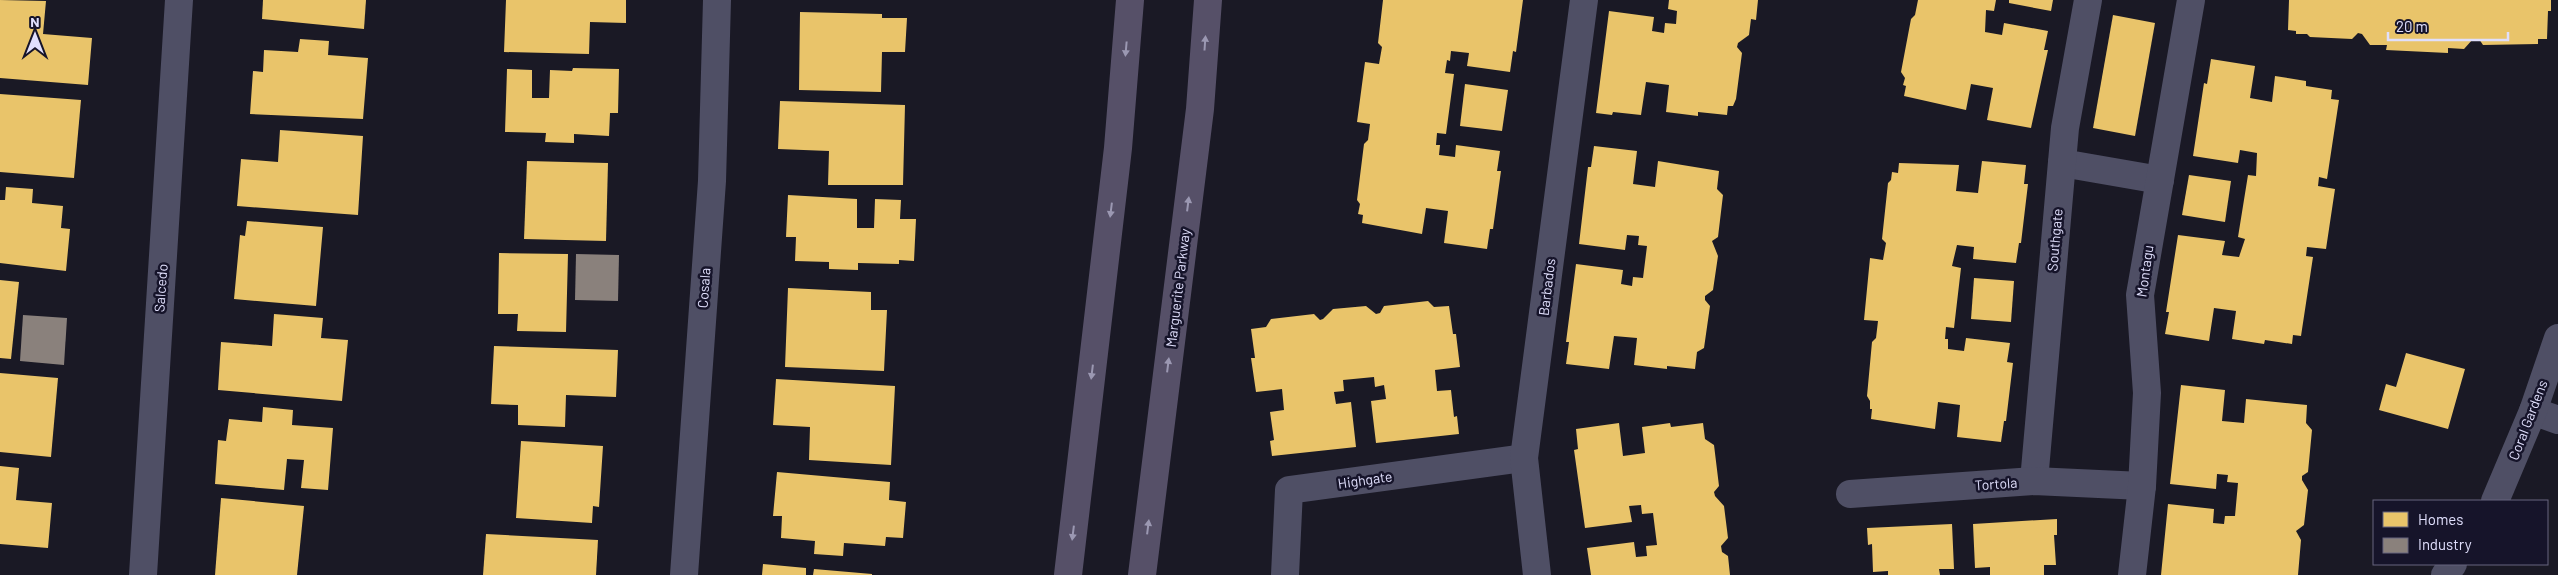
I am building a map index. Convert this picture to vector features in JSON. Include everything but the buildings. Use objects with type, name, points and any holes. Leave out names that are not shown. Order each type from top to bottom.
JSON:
[{"type":"main road","points":[[1068,575],[1118,148],[1130,0]]},
{"type":"main road","name":"Marguerite Parkway","points":[[1142,575],[1200,109],[1208,0]]},
{"type":"street","name":"Salcedo","points":[[143,575],[180,0]]},
{"type":"street","name":"Cosala","points":[[684,575],[712,181],[717,0]]},
{"type":"street","name":"Barbados","points":[[1537,575],[1524,458],[1584,0]]},
{"type":"street","name":"Southgate","points":[[2034,481],[2064,128],[2088,0]]},
{"type":"street","name":"Montagu","points":[[2132,575],[2142,486],[2147,393],[2140,295],[2191,0]]},
{"type":"street","points":[[2062,162],[2160,180]]},
{"type":"street","name":"Coral Gardens","points":[[2495,500],[2533,411],[2558,338]]},
{"type":"street","points":[[2533,411],[2558,420]]},
{"type":"street","name":"Highgate","points":[[1285,575],[1289,490],[1524,458]]},
{"type":"street","name":"Tortola","points":[[1850,494],[2034,481],[2142,486]]}]
